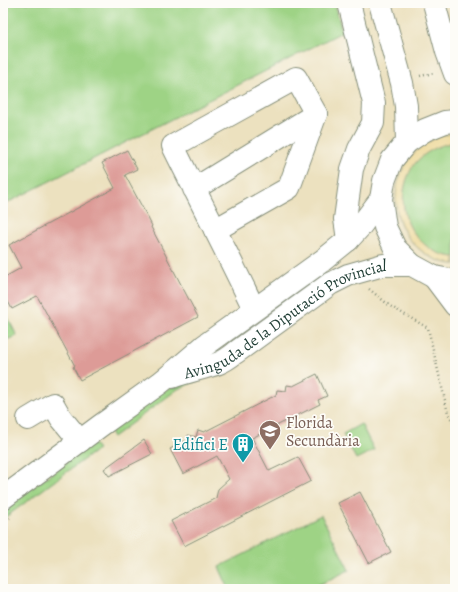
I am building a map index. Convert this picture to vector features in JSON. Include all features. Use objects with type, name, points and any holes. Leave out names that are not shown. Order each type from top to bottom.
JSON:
[{"type":"street","points":[[348,240],[345,218],[352,169],[359,149],[373,123],[374,103],[349,3]]},
{"type":"street","points":[[380,3],[402,83],[406,106],[407,142]]},
{"type":"street","points":[[434,3],[451,45],[455,74]]},
{"type":"street","points":[[215,230],[289,188],[316,114],[296,78],[172,146],[254,309]]},
{"type":"street","points":[[194,189],[316,114]]},
{"type":"street","points":[[455,122],[445,122],[424,130],[407,142],[392,160],[384,181],[381,198],[385,227],[396,248],[412,265],[445,280],[455,305]]},
{"type":"street","name":"Avinguda de la Diputació Provincial","points":[[3,498],[160,383],[204,346],[322,261],[348,240],[359,228],[381,198]]},
{"type":"street","name":"Avinguda de la Diputació Provincial","points":[[160,383],[185,372],[202,369],[220,363],[330,284],[348,275],[383,266],[412,265]]},
{"type":"street","points":[[28,420],[53,404],[61,418],[80,441]]},
{"type":"path","points":[[356,272],[368,288],[390,306],[428,328],[448,413],[455,426]]},
{"type":"green space","points":[[3,3],[335,3],[342,32],[3,205]]},
{"type":"green space","points":[[455,142],[455,257],[446,256],[433,250],[425,245],[415,234],[409,225],[406,216],[403,196],[408,175],[417,161],[432,150]]},
{"type":"green space","points":[[3,308],[17,336],[3,341]]},
{"type":"green space","points":[[205,377],[178,389],[113,437],[109,431],[165,390]]},
{"type":"green space","points":[[361,424],[374,450],[356,459],[343,434]]},
{"type":"green space","points":[[93,443],[98,449],[3,519],[3,509]]},
{"type":"green space","points":[[321,515],[349,570],[310,589],[229,589],[219,567]]},
{"type":"sand","points":[[455,133],[455,142],[443,145],[426,153],[417,161],[408,175],[403,196],[406,216],[409,225],[415,234],[425,245],[433,250],[446,256],[455,257],[455,264],[434,259],[425,254],[406,234],[399,220],[396,205],[396,190],[400,175],[408,161],[418,149],[442,135]]},
{"type":"building","points":[[127,150],[137,169],[125,175],[198,317],[80,380],[73,367],[75,366],[37,296],[12,309],[3,292],[3,278],[21,268],[9,245],[115,188],[102,163]]},
{"type":"building","name":"Edifici E","points":[[317,374],[327,396],[318,400],[320,404],[252,438],[269,471],[298,457],[311,481],[184,546],[171,521],[216,498],[218,489],[229,479],[217,456],[183,474],[170,449],[177,445],[178,440],[187,442],[188,435],[196,437],[198,430],[204,432],[276,395],[277,390],[286,391],[287,385],[293,386]]},
{"type":"building","points":[[144,440],[152,454],[109,476],[104,469]]},
{"type":"building","points":[[360,492],[391,552],[369,563],[338,503]]},
{"type":"place","name":"Florida Secundària","points":[[270,450]]},
{"type":"place","name":"Edifici E","points":[[243,464]]}]
